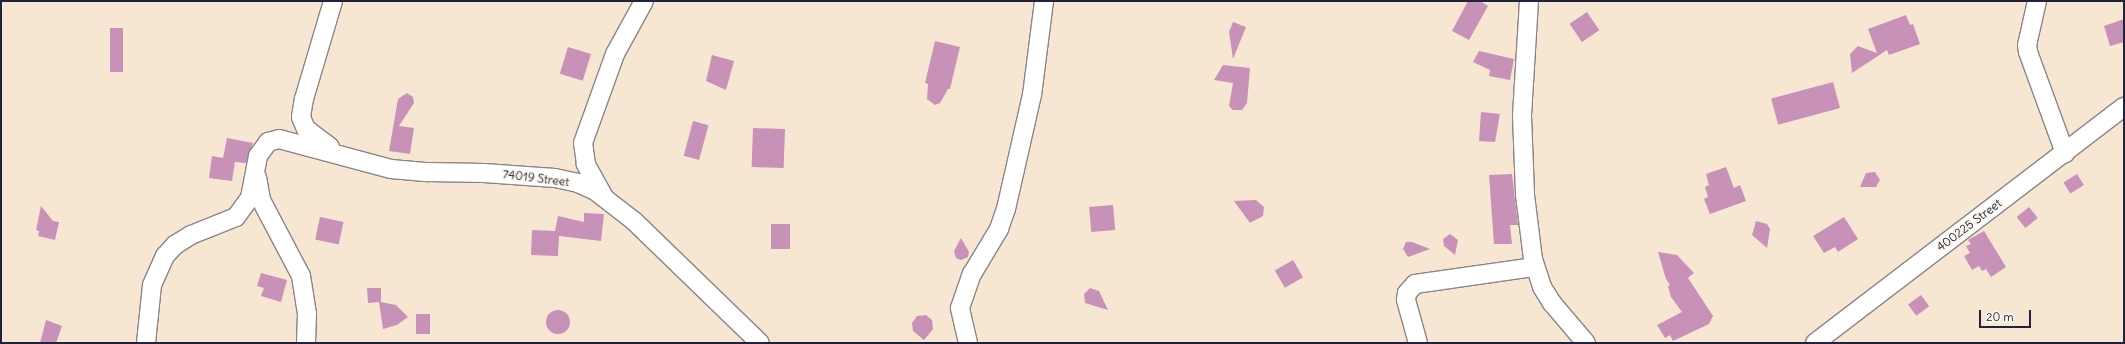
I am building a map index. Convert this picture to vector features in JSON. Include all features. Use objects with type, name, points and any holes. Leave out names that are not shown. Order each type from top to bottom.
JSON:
[{"type":"street","points":[[333,1],[304,99],[302,117],[306,129],[348,158]]},
{"type":"street","points":[[604,197],[586,164],[583,143],[615,54],[644,1]]},
{"type":"street","points":[[968,343],[960,308],[972,274],[999,229],[1006,210],[1032,95],[1044,1]]},
{"type":"street","points":[[1529,1],[1522,116],[1525,195],[1535,267],[1552,303],[1586,343]]},
{"type":"street","points":[[2037,1],[2028,39],[2028,52],[2065,153]]},
{"type":"street","name":"400225 Street","points":[[1815,343],[2124,107]]},
{"type":"street","name":"74019 Street","points":[[146,343],[152,285],[165,256],[175,245],[191,235],[236,217],[250,198],[258,156],[268,142],[279,138],[391,169],[421,172],[484,173],[555,178],[578,183],[604,197],[634,221],[760,343]]},
{"type":"street","points":[[256,171],[261,200],[301,276],[307,314],[306,343]]},
{"type":"street","points":[[1418,343],[1406,300],[1407,294],[1415,284],[1535,267]]},
{"type":"building","points":[[1468,1],[1480,1],[1488,6],[1469,40],[1452,31]]},
{"type":"building","points":[[1587,12],[1599,30],[1582,42],[1570,24]]},
{"type":"building","points":[[1906,15],[1910,25],[1913,24],[1920,44],[1889,55],[1887,50],[1852,73],[1850,54],[1858,46],[1877,53],[1868,29]]},
{"type":"building","points":[[2124,19],[2124,42],[2110,46],[2104,26]]},
{"type":"building","points":[[1233,22],[1246,27],[1233,59],[1229,32]]},
{"type":"building","points":[[110,28],[123,28],[123,72],[110,72]]},
{"type":"building","points":[[935,41],[960,47],[950,89],[948,89],[940,103],[935,105],[927,99],[928,84],[925,83]]},
{"type":"building","points":[[568,47],[591,54],[583,81],[560,74]]},
{"type":"building","points":[[1479,51],[1514,59],[1510,80],[1489,76],[1490,70],[1473,62]]},
{"type":"building","points":[[712,55],[734,61],[726,90],[706,81]]},
{"type":"building","points":[[1223,65],[1250,68],[1247,103],[1242,110],[1233,110],[1229,106],[1233,83],[1214,80]]},
{"type":"building","points":[[1833,82],[1840,108],[1778,125],[1771,99]]},
{"type":"building","points":[[407,93],[413,97],[414,103],[399,126],[414,128],[410,154],[389,151],[398,99]]},
{"type":"building","points":[[1481,112],[1500,114],[1495,142],[1479,141]]},
{"type":"building","points":[[693,121],[708,125],[699,160],[684,156]]},
{"type":"building","points":[[753,128],[785,129],[784,168],[752,167]]},
{"type":"building","points":[[227,138],[253,143],[246,163],[235,162],[232,181],[209,178],[212,156],[223,158]]},
{"type":"building","points":[[1726,167],[1734,188],[1740,185],[1746,201],[1710,214],[1704,199],[1708,197],[1705,187],[1709,185],[1706,174]]},
{"type":"building","points":[[1875,172],[1880,180],[1876,187],[1860,187],[1866,173]]},
{"type":"building","points":[[1512,174],[1518,225],[1510,225],[1512,244],[1494,244],[1489,175]]},
{"type":"building","points":[[2077,174],[2084,185],[2070,194],[2063,182]]},
{"type":"building","points":[[1256,200],[1264,207],[1263,216],[1250,223],[1234,201]]},
{"type":"building","points":[[1113,205],[1115,230],[1091,232],[1089,207]]},
{"type":"building","points":[[41,206],[53,221],[59,222],[55,240],[38,236],[39,231],[36,230]]},
{"type":"building","points":[[2029,207],[2038,218],[2025,228],[2017,217]]},
{"type":"building","points":[[584,213],[604,214],[601,241],[559,236],[558,256],[531,255],[532,230],[555,231],[558,216],[584,222]]},
{"type":"building","points":[[320,217],[343,222],[339,244],[315,239]]},
{"type":"building","points":[[1844,217],[1858,239],[1838,252],[1835,247],[1824,253],[1813,236]]},
{"type":"building","points":[[1756,221],[1767,224],[1770,229],[1767,248],[1752,235]]},
{"type":"building","points":[[771,224],[790,224],[790,249],[771,249]]},
{"type":"building","points":[[1984,231],[2006,267],[1991,277],[1986,269],[1982,271],[1979,266],[1972,270],[1964,256],[1970,253],[1966,246],[1971,244],[1968,240]]},
{"type":"building","points":[[1450,234],[1458,240],[1455,255],[1444,246],[1443,239]]},
{"type":"building","points":[[961,238],[969,252],[968,257],[961,260],[956,258],[954,251]]},
{"type":"building","points":[[1406,242],[1412,242],[1430,249],[1408,257],[1403,249]]},
{"type":"building","points":[[1658,252],[1677,255],[1694,273],[1688,278],[1713,316],[1709,324],[1673,341],[1670,335],[1665,338],[1657,325],[1682,312],[1671,297],[1668,286],[1670,285],[1666,279]]},
{"type":"building","points":[[1293,260],[1303,277],[1285,288],[1275,270]]},
{"type":"building","points":[[261,273],[287,280],[281,302],[261,296],[264,288],[257,286]]},
{"type":"building","points":[[367,288],[381,288],[381,302],[396,305],[408,317],[397,325],[383,329],[379,302],[368,303]]},
{"type":"building","points":[[1090,288],[1099,291],[1108,310],[1085,303],[1084,294]]},
{"type":"building","points":[[1921,295],[1929,306],[1916,316],[1908,304]]},
{"type":"building","points":[[558,310],[566,314],[570,322],[566,330],[558,334],[550,330],[546,322],[550,314]]},
{"type":"building","points":[[416,314],[430,314],[430,334],[416,334]]},
{"type":"building","points":[[926,315],[932,320],[933,329],[924,340],[913,331],[912,323],[917,316]]},
{"type":"building","points":[[46,320],[62,326],[56,343],[40,343]]}]
